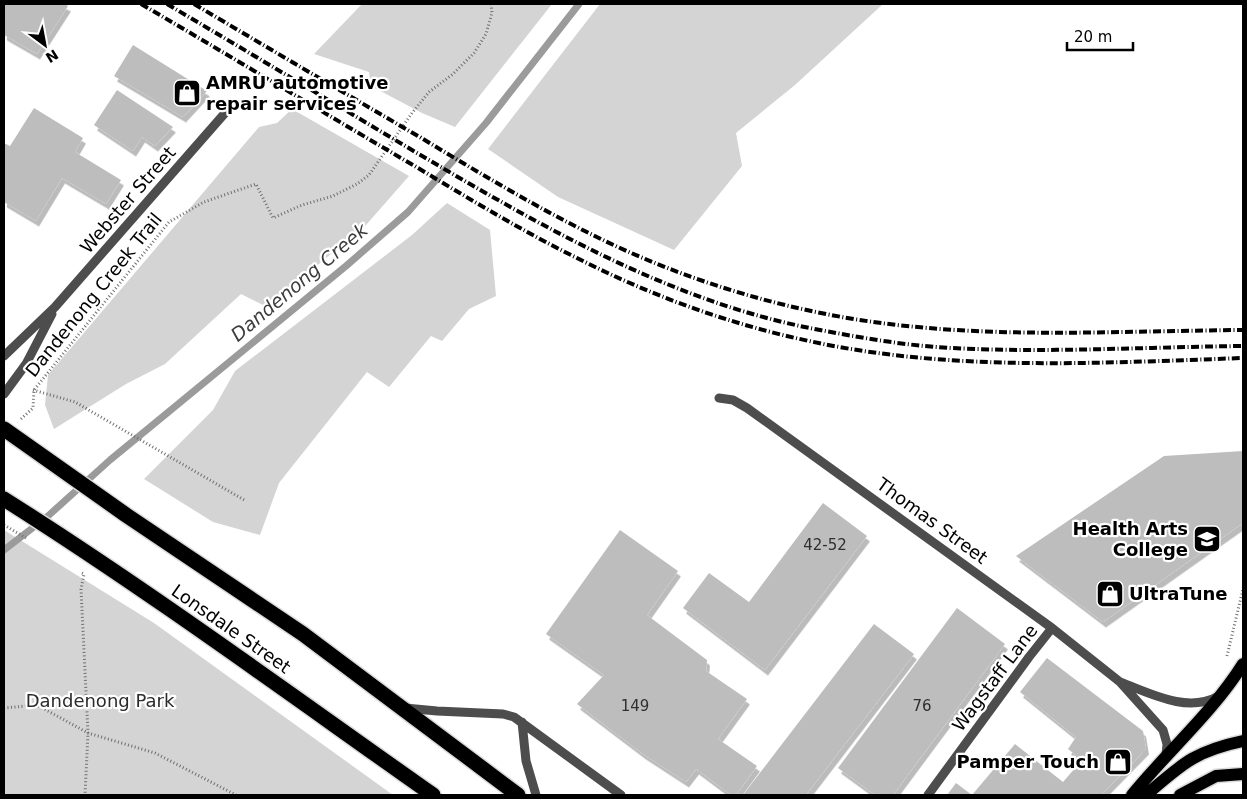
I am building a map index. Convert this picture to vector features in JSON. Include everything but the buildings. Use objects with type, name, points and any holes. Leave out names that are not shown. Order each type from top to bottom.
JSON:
[{"type":"highway","name":"Lonsdale Street","points":[[6,430],[126,515],[303,634],[518,795]]},
{"type":"highway","name":"Lonsdale Street","points":[[4,499],[86,551],[226,647],[433,795]]},
{"type":"main road","points":[[1132,795],[1221,696],[1243,664]]},
{"type":"main road","points":[[1146,795],[1182,764],[1198,754],[1220,746],[1243,741]]},
{"type":"main road","points":[[1180,795],[1216,776],[1243,774]]},
{"type":"street","name":"Webster Street","points":[[4,356],[55,307],[225,113]]},
{"type":"street","name":"Webster Street","points":[[4,394],[26,364],[55,307]]},
{"type":"street","name":"Thomas Street","points":[[719,398],[733,400],[746,408],[1052,628],[1120,682],[1162,730],[1167,744],[1166,756]]},
{"type":"street","name":"Wagstaff Lane","points":[[928,795],[1052,628]]},
{"type":"street","name":"Thomas Street","points":[[1120,682],[1185,704],[1204,702],[1221,696]]},
{"type":"street","points":[[400,707],[503,714],[514,717],[622,795]]},
{"type":"street","points":[[522,722],[526,761],[536,795]]},
{"type":"path","name":"Dandenong Creek Trail","points":[[6,430],[33,408],[34,390],[169,222],[204,202],[256,184],[273,218],[302,205],[333,196],[357,184],[369,175],[429,92],[453,74],[474,53],[486,34],[492,13],[491,4]]},
{"type":"path","points":[[16,378],[34,390],[75,402],[246,501]]},
{"type":"path","points":[[79,570],[84,574],[81,589],[88,733],[85,795]]},
{"type":"path","points":[[4,708],[37,705],[88,733],[155,753],[236,795]]},
{"type":"green space","points":[[362,4],[552,4],[455,127],[422,113],[371,86],[369,72],[314,54]]},
{"type":"green space","points":[[600,4],[883,4],[795,85],[736,133],[742,166],[674,250],[558,197],[488,149]]},
{"type":"green space","points":[[292,109],[409,176],[366,225],[267,307],[241,294],[165,364],[126,384],[54,429],[45,405],[48,375],[259,127],[277,123]]},
{"type":"green space","points":[[447,203],[490,230],[496,296],[469,309],[442,341],[431,336],[389,387],[367,372],[279,483],[260,535],[213,522],[144,479],[213,410],[235,371],[412,235]]},
{"type":"green space","name":"Dandenong Park","points":[[4,530],[154,623],[393,795],[4,795]]},
{"type":"waterway","name":"Dandenong Creek","points":[[4,550],[48,516],[110,460],[346,266],[408,212],[486,123],[579,4]]},
{"type":"railway","points":[[141,4],[537,237],[634,285],[691,308],[809,341],[863,351],[916,357],[1025,363],[1243,358]]},
{"type":"railway","points":[[167,4],[417,153],[561,234],[661,282],[766,318],[820,330],[935,347],[1061,350],[1243,346]]},
{"type":"railway","points":[[194,4],[555,216],[656,264],[742,294],[831,315],[933,328],[1037,333],[1243,330]]},
{"type":"place","name":"AMRU automotive repair services","points":[[187,93]]},
{"type":"place","name":"Health Arts College","points":[[1207,539]]},
{"type":"place","name":"UltraTune","points":[[1110,594]]},
{"type":"place","name":"Pamper Touch","points":[[1118,762]]}]
